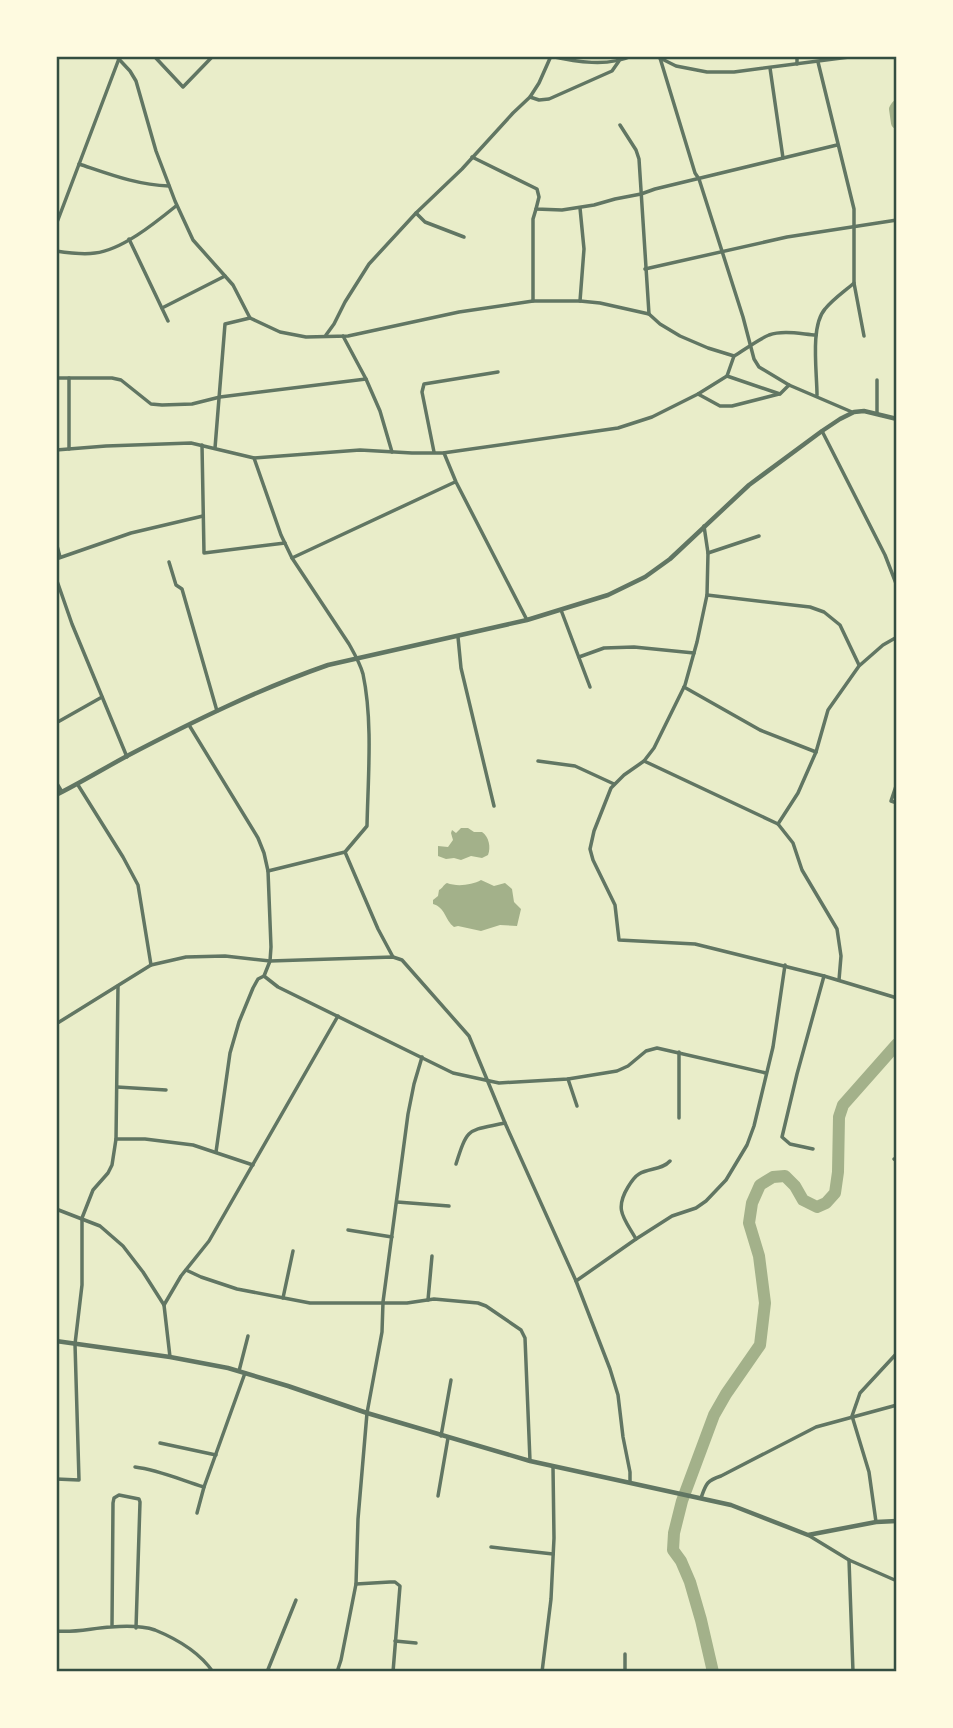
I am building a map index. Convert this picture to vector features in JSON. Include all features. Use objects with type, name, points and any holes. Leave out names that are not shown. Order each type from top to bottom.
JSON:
[{"type":"street","points":[[156,57],[183,87],[213,56]]},
{"type":"street","points":[[325,337],[369,264],[530,97],[550,56],[600,63],[619,61],[632,56]]},
{"type":"street","points":[[797,56],[797,64]]},
{"type":"street","points":[[658,57],[676,65],[706,72],[734,72],[857,56]]},
{"type":"street","points":[[56,226],[118,57],[136,81],[156,151],[193,240],[233,285],[250,318],[280,332],[325,337],[533,301],[580,301],[649,314],[680,336],[733,356]]},
{"type":"street","points":[[658,57],[723,253],[754,359],[759,367],[789,384],[854,412]]},
{"type":"street","points":[[530,97],[549,99],[612,71],[619,61]]},
{"type":"street","points":[[818,62],[836,145],[854,209],[854,283],[864,336]]},
{"type":"street","points":[[770,68],[783,158]]},
{"type":"street","points":[[620,125],[639,159],[649,314]]},
{"type":"street","points":[[536,209],[580,208],[836,145]]},
{"type":"street","points":[[472,157],[537,189],[539,197],[533,219],[533,301]]},
{"type":"street","points":[[79,164],[122,179],[153,186],[169,186]]},
{"type":"street","points":[[56,251],[76,254],[100,252],[115,247],[177,205]]},
{"type":"street","points":[[580,208],[584,249],[580,301]]},
{"type":"street","points":[[416,213],[425,222],[464,237]]},
{"type":"street","points":[[645,269],[787,237],[897,220]]},
{"type":"street","points":[[129,239],[168,320]]},
{"type":"street","points":[[162,308],[225,276]]},
{"type":"street","points":[[817,396],[817,323],[824,310],[854,283]]},
{"type":"street","points":[[215,448],[225,324],[250,318]]},
{"type":"street","points":[[56,450],[191,443],[254,458],[360,450],[443,453],[618,428],[652,417],[698,394],[727,376],[733,356],[767,336],[779,333],[816,335]]},
{"type":"street","points":[[343,336],[380,411],[392,452]]},
{"type":"street","points":[[434,453],[422,392],[424,384],[498,372]]},
{"type":"street","points":[[727,376],[780,394]]},
{"type":"street","points":[[56,378],[121,380],[151,404],[162,405],[192,404],[220,397],[366,379]]},
{"type":"street","points":[[69,378],[69,449]]},
{"type":"street","points":[[877,380],[877,414]]},
{"type":"street","points":[[698,394],[720,406],[732,406],[780,394],[789,384]]},
{"type":"street","points":[[56,782],[59,794],[189,725],[300,674],[357,658],[527,620],[608,595],[645,577],[670,559],[749,485],[822,431],[854,412],[864,411],[897,419]]},
{"type":"street","points":[[822,431],[885,555],[897,586]]},
{"type":"street","points":[[202,445],[204,553],[285,544]]},
{"type":"street","points":[[443,453],[527,620]]},
{"type":"street","points":[[254,458],[292,558],[357,658],[362,671],[367,705],[367,827],[345,852],[268,871]]},
{"type":"street","points":[[292,558],[456,482]]},
{"type":"street","points":[[56,542],[58,558],[131,533],[203,516]]},
{"type":"street","points":[[704,526],[708,553],[707,595],[684,687],[654,748],[644,761],[611,788],[590,849],[615,905],[619,940],[695,944],[785,965],[897,998]]},
{"type":"street","points":[[708,553],[759,536]]},
{"type":"street","points":[[169,562],[176,585],[182,589],[218,711]]},
{"type":"street","points":[[56,578],[127,757]]},
{"type":"street","points":[[707,595],[810,607],[824,612],[840,625],[859,666]]},
{"type":"street","points":[[561,610],[590,687]]},
{"type":"street","points":[[458,637],[461,668],[494,806]]},
{"type":"street","points":[[778,824],[798,793],[816,752],[828,710],[859,666],[883,645],[897,637]]},
{"type":"street","points":[[579,657],[604,648],[634,647],[694,653]]},
{"type":"street","points":[[684,687],[760,730],[816,752]]},
{"type":"street","points":[[56,723],[102,697]]},
{"type":"street","points":[[189,725],[258,838],[268,871],[270,961],[264,976],[258,979],[253,988],[230,1053],[216,1152]]},
{"type":"street","points":[[538,761],[575,766],[614,784]]},
{"type":"street","points":[[644,761],[778,824],[793,843],[802,870],[837,929],[841,956],[839,980]]},
{"type":"street","points":[[897,783],[891,801],[897,803]]},
{"type":"street","points":[[78,785],[138,885],[151,965]]},
{"type":"street","points":[[345,852],[393,957]]},
{"type":"street","points":[[56,1024],[151,965],[186,957],[225,956],[270,961],[393,957],[402,960],[469,1036],[576,1281],[610,1369],[618,1395],[631,1482]]},
{"type":"street","points":[[576,1281],[672,1216],[696,1208],[726,1180],[747,1145],[754,1126],[773,1047],[785,965]]},
{"type":"street","points":[[264,976],[278,987],[453,1073],[499,1083],[568,1079],[617,1071],[651,1048],[766,1073]]},
{"type":"street","points":[[813,1150],[790,1144],[782,1137],[824,976]]},
{"type":"street","points":[[56,1479],[79,1479],[75,1344],[82,1285],[82,1218],[93,1190],[112,1166],[116,1139],[118,986]]},
{"type":"street","points":[[164,1305],[186,1270],[209,1241],[339,1016]]},
{"type":"street","points":[[678,1118],[679,1052]]},
{"type":"street","points":[[337,1672],[356,1584],[358,1519],[367,1413],[382,1332],[383,1302],[408,1114],[422,1057]]},
{"type":"street","points":[[568,1079],[577,1106]]},
{"type":"street","points":[[117,1087],[166,1090]]},
{"type":"street","points":[[456,1164],[464,1140],[470,1132],[505,1123]]},
{"type":"street","points":[[116,1139],[181,1143],[253,1165]]},
{"type":"street","points":[[636,1239],[621,1212],[622,1197],[638,1174],[663,1167],[670,1161]]},
{"type":"street","points":[[397,1202],[449,1206]]},
{"type":"street","points":[[56,1209],[100,1226],[123,1246],[144,1272],[164,1305],[170,1356]]},
{"type":"street","points":[[348,1230],[392,1237]]},
{"type":"street","points":[[283,1298],[293,1251]]},
{"type":"street","points":[[428,1300],[432,1256]]},
{"type":"street","points":[[186,1270],[216,1283],[310,1303],[451,1300],[478,1303],[499,1314],[524,1333],[530,1461]]},
{"type":"street","points":[[239,1371],[248,1336]]},
{"type":"street","points":[[56,1341],[170,1356],[239,1371],[440,1436],[530,1461],[731,1505],[808,1535],[849,1560],[897,1581]]},
{"type":"street","points":[[876,1522],[869,1472],[852,1416],[860,1393],[897,1353]]},
{"type":"street","points":[[197,1513],[245,1373]]},
{"type":"street","points":[[440,1436],[451,1380]]},
{"type":"street","points":[[701,1498],[710,1479],[721,1476],[816,1427],[897,1405]]},
{"type":"street","points":[[438,1496],[449,1438]]},
{"type":"street","points":[[160,1443],[216,1455]]},
{"type":"street","points":[[135,1467],[156,1469],[204,1487]]},
{"type":"street","points":[[542,1672],[551,1599],[553,1467]]},
{"type":"street","points":[[112,1626],[114,1498],[119,1496],[139,1499],[141,1502],[136,1628]]},
{"type":"street","points":[[808,1535],[876,1522],[897,1521]]},
{"type":"street","points":[[491,1547],[553,1554]]},
{"type":"street","points":[[849,1560],[853,1672]]},
{"type":"street","points":[[356,1584],[395,1582],[400,1586],[393,1672]]},
{"type":"street","points":[[267,1672],[296,1600]]},
{"type":"street","points":[[56,1631],[70,1632],[112,1626],[153,1629],[186,1646],[214,1672]]},
{"type":"street","points":[[395,1642],[416,1643]]},
{"type":"street","points":[[625,1654],[625,1672]]},
{"type":"shaded area","points":[[461,828],[484,834],[489,842],[488,855],[482,858],[471,856],[461,860],[438,856],[438,846],[448,847],[453,840],[452,830],[456,833]]},
{"type":"shaded area","points":[[481,880],[494,886],[505,883],[512,889],[514,902],[521,909],[517,926],[500,925],[481,931],[454,927],[440,908],[433,904],[439,890],[447,883],[464,885]]},
{"type":"waterway","points":[[897,106],[897,123]]},
{"type":"waterway","points":[[713,1672],[690,1582],[673,1550],[674,1533],[682,1501],[714,1415],[760,1345],[765,1303],[759,1256],[749,1223],[752,1203],[760,1185],[773,1177],[785,1176],[803,1200],[817,1207],[826,1203],[835,1193],[839,1117],[843,1105],[897,1044]]}]
